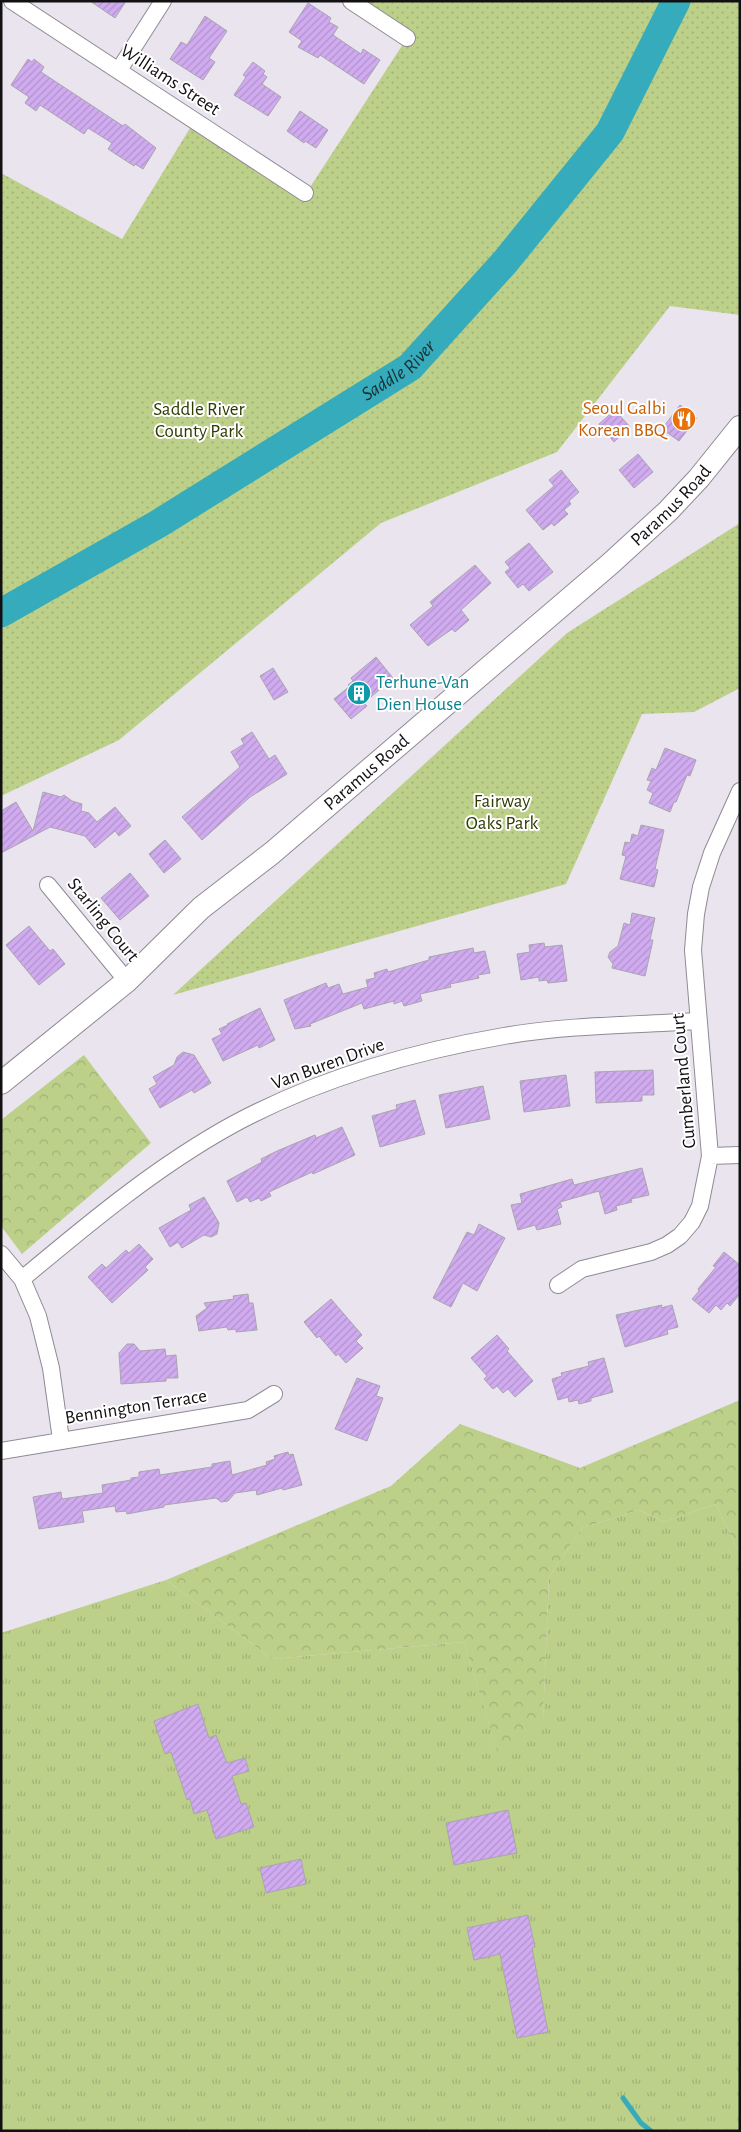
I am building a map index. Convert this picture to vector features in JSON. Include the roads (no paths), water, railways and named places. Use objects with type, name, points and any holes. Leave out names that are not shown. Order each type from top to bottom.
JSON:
[{"type":"main road","name":"Paramus Road","points":[[1,1083],[127,982],[201,908],[272,853],[610,564],[668,511],[699,478],[740,427]]},
{"type":"street","name":"Williams Street","points":[[12,1],[305,193]]},
{"type":"street","points":[[118,70],[163,1]]},
{"type":"street","points":[[351,1],[407,38]]},
{"type":"street","name":"Cumberland Court","points":[[558,1286],[582,1269],[651,1252],[667,1245],[680,1236],[692,1222],[700,1206],[710,1156],[693,950],[696,914],[701,887],[712,854],[740,791]]},
{"type":"street","name":"Starling Court","points":[[48,884],[127,982]]},
{"type":"street","name":"Van Buren Drive","points":[[22,1279],[83,1227],[190,1151],[232,1125],[273,1105],[322,1085],[437,1049],[504,1036],[548,1030],[699,1021]]},
{"type":"street","points":[[710,1156],[740,1155]]},
{"type":"street","points":[[1,1254],[22,1279],[38,1316],[51,1368],[61,1440]]},
{"type":"street","name":"Bennington Terrace","points":[[1,1451],[248,1410],[274,1394]]},
{"type":"waterway","name":"Saddle River","points":[[1,613],[158,524],[410,367],[505,262],[610,132],[676,1]]},
{"type":"waterway","points":[[623,2098],[641,2123],[651,2131]]},
{"type":"place","name":"Seoul Galbi Korean BBQ","points":[[684,419]]},
{"type":"place","name":"Terhune-Van Dien House","points":[[359,693]]},
{"type":"park label","name":"Saddle River County Park","points":[[199,420]]},
{"type":"park label","name":"Fairway Oaks Park","points":[[502,812]]}]
